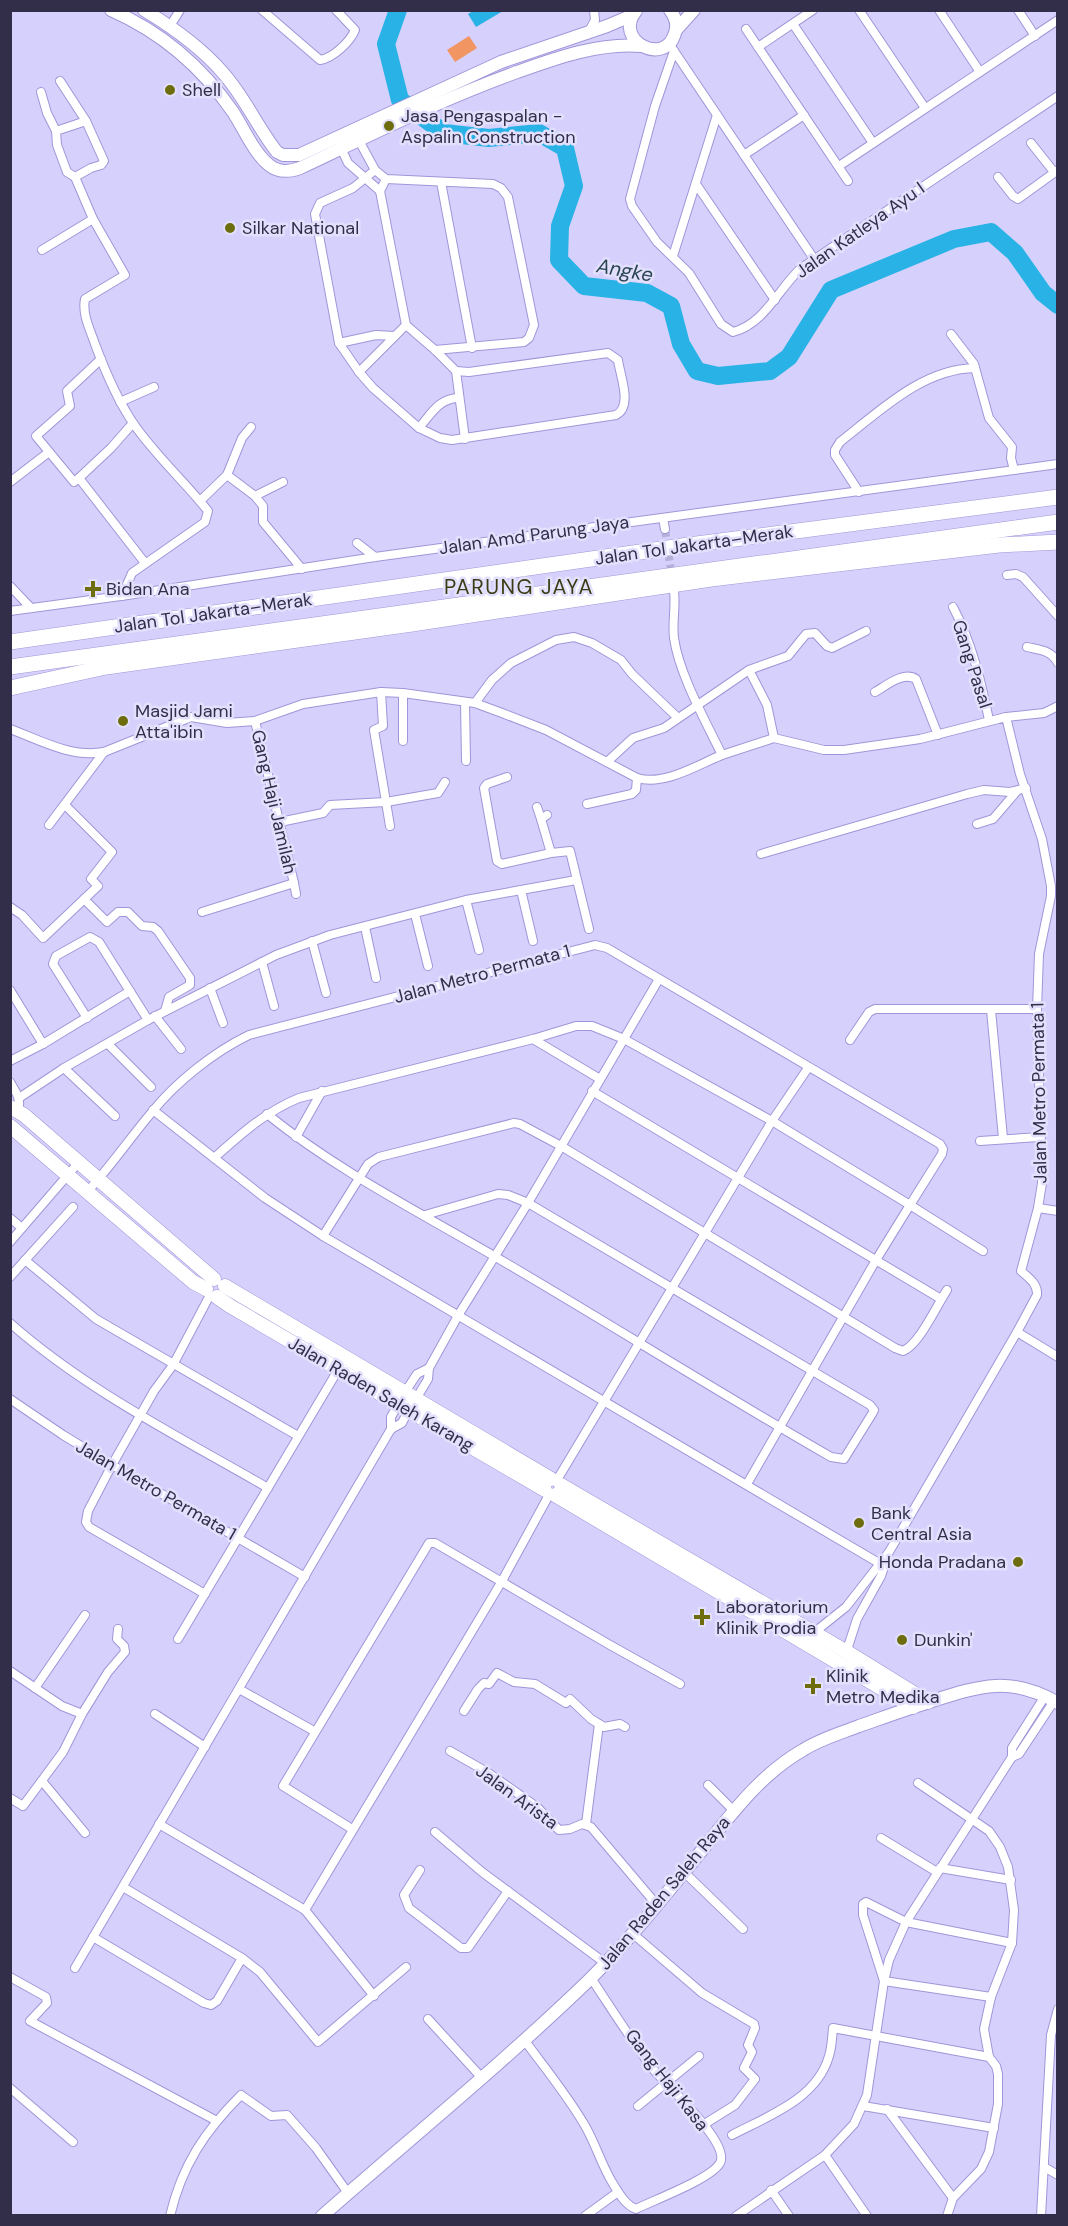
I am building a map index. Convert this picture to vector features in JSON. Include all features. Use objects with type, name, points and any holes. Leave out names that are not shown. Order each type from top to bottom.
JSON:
[{"type":"highway","name":"Jalan Tol Jakarta–Merak","points":[[13,642],[689,546],[1058,497]]},
{"type":"highway","name":"Jalan Tol Jakarta–Merak","points":[[10,666],[1058,522]]},
{"type":"highway","points":[[10,688],[106,667],[711,579],[999,545],[1058,542]]},
{"type":"main road","name":"Jalan Raden Saleh Karang","points":[[16,1105],[204,1272],[215,1289],[338,1370],[407,1402]]},
{"type":"main road","name":"Jalan Raden Saleh Karang","points":[[10,1126],[193,1282],[240,1297],[407,1402],[844,1658],[928,1702]]},
{"type":"main road","name":"Jalan Raden Saleh Karang","points":[[844,1658],[913,1707]]},
{"type":"street","points":[[111,10],[150,31],[191,62],[224,99],[264,159],[276,169],[283,171],[300,168],[338,143]]},
{"type":"street","points":[[144,10],[189,40],[225,75],[272,146],[283,155],[299,155],[338,143],[537,48],[588,33],[634,13]]},
{"type":"street","points":[[170,26],[180,10]]},
{"type":"street","points":[[262,10],[320,60],[327,59],[353,35],[355,30],[353,26],[341,12]]},
{"type":"street","points":[[588,33],[595,20],[594,10]]},
{"type":"street","points":[[670,10],[676,22],[671,47]]},
{"type":"street","points":[[676,30],[694,10]]},
{"type":"street","points":[[758,47],[813,10]]},
{"type":"street","points":[[860,10],[926,108]]},
{"type":"street","points":[[939,10],[980,72]]},
{"type":"street","points":[[1018,10],[1035,36]]},
{"type":"street","points":[[634,13],[630,23],[631,32],[642,46]]},
{"type":"street","points":[[839,166],[1058,20]]},
{"type":"street","points":[[793,24],[873,143]]},
{"type":"street","points":[[746,29],[848,181]]},
{"type":"street","points":[[461,86],[544,62],[611,46],[642,46],[656,49],[671,47]]},
{"type":"street","points":[[671,47],[814,259]]},
{"type":"street","name":"Jalan Katleya Ayu I","points":[[671,47],[630,200],[657,242],[689,273],[721,324],[728,330],[740,330],[764,313],[791,278],[814,259],[1058,96]]},
{"type":"street","points":[[60,81],[86,121],[104,161],[101,165],[75,177]]},
{"type":"street","points":[[41,92],[56,131],[57,145],[67,172],[75,177],[93,219],[125,275],[85,299],[83,309],[101,359],[120,402],[133,423],[164,463],[208,511],[205,522],[132,573],[122,596]]},
{"type":"street","points":[[673,256],[717,115]]},
{"type":"street","points":[[744,155],[804,115]]},
{"type":"street","points":[[56,131],[86,121]]},
{"type":"street","points":[[356,135],[375,170],[386,179],[493,184],[501,188],[508,197],[534,325],[529,338],[524,342],[435,350]]},
{"type":"street","points":[[338,143],[348,163],[380,191]]},
{"type":"street","points":[[998,177],[1018,199],[1056,171],[1031,144]]},
{"type":"street","points":[[283,155],[283,171]]},
{"type":"street","points":[[375,170],[353,188],[320,203],[315,214],[339,343],[373,388],[418,428],[440,438],[465,439],[616,415],[621,412],[626,403],[618,360],[608,353],[469,372],[456,371]]},
{"type":"street","points":[[386,179],[380,191],[406,325],[456,371],[465,439]]},
{"type":"street","points":[[441,182],[472,348]]},
{"type":"street","points":[[696,184],[775,300]]},
{"type":"street","points":[[42,250],[93,219]]},
{"type":"street","points":[[359,372],[406,325]]},
{"type":"street","points":[[339,343],[376,334],[394,336]]},
{"type":"street","points":[[951,334],[975,368],[989,418],[1012,447],[1011,458],[1014,470]]},
{"type":"street","points":[[101,359],[67,391],[70,406],[36,436],[74,482],[111,448],[133,423]]},
{"type":"street","points":[[859,492],[835,456],[835,450],[840,442],[902,394],[922,383],[952,370],[975,368]]},
{"type":"street","points":[[120,402],[154,387]]},
{"type":"street","points":[[418,428],[444,399],[459,398]]},
{"type":"street","points":[[200,501],[227,475],[242,438],[251,427]]},
{"type":"street","points":[[10,482],[49,452]]},
{"type":"street","name":"Jalan Amd Parung Jaya","points":[[10,611],[375,557],[1058,464]]},
{"type":"street","points":[[227,475],[255,496],[263,506],[264,522],[302,569]]},
{"type":"street","points":[[79,478],[145,563]]},
{"type":"street","points":[[255,496],[283,482]]},
{"type":"street","points":[[663,518],[665,530]]},
{"type":"street","points":[[357,543],[375,557]]},
{"type":"street","points":[[1007,575],[1016,574],[1023,577],[1058,616]]},
{"type":"street","points":[[10,586],[31,608]]},
{"type":"street","points":[[674,591],[676,648],[697,704],[722,755]]},
{"type":"street","name":"Gang Pasal","points":[[953,608],[964,628],[979,674],[989,720]]},
{"type":"street","points":[[607,762],[633,738],[664,728],[749,670],[788,656],[806,634],[815,633],[827,646],[832,648],[866,631]]},
{"type":"street","points":[[475,703],[492,680],[511,663],[556,640],[574,637],[592,643],[621,660],[632,674],[678,718]]},
{"type":"street","points":[[1027,647],[1052,654],[1058,663]]},
{"type":"street","points":[[749,670],[767,705],[774,738]]},
{"type":"street","points":[[875,692],[904,677],[911,676],[916,679],[938,735]]},
{"type":"street","points":[[381,692],[383,726],[374,730],[390,826]]},
{"type":"street","points":[[10,729],[75,753],[89,754],[104,752],[192,717],[227,723],[255,721],[303,704],[381,692],[403,693],[475,703],[546,730],[637,778],[648,780],[662,779],[722,755],[774,738],[834,751],[938,735],[989,720],[1044,713],[1058,706]]},
{"type":"street","points":[[403,693],[403,741]]},
{"type":"street","points":[[465,702],[466,761]]},
{"type":"street","name":"Jalan Metro Permata 1","points":[[844,1658],[857,1619],[882,1564],[1037,1295],[1034,1283],[1021,1271],[1038,1209],[1042,1183],[1036,1009],[1039,954],[1051,896],[1050,872],[1039,829],[1020,774],[1006,717]]},
{"type":"street","name":"Gang Haji Jamilah","points":[[255,721],[296,894]]},
{"type":"street","points":[[49,825],[104,752]]},
{"type":"street","points":[[507,777],[487,784],[484,788],[496,858],[501,864],[570,851],[589,929]]},
{"type":"street","points":[[587,804],[632,794],[636,790],[637,778]]},
{"type":"street","points":[[280,822],[323,813],[330,805],[386,802],[438,793],[445,782]]},
{"type":"street","points":[[762,854],[967,794],[984,790],[1017,791],[1026,788]]},
{"type":"street","points":[[977,824],[993,819],[1017,791]]},
{"type":"street","points":[[10,907],[22,915],[43,938],[98,886],[91,879],[112,852],[65,805]]},
{"type":"street","points":[[537,807],[544,817],[551,853]]},
{"type":"street","points":[[10,1082],[16,1105],[64,1068],[152,1018],[276,955],[312,941],[466,900],[576,880]]},
{"type":"street","points":[[202,912],[294,883]]},
{"type":"street","points":[[521,890],[533,941]]},
{"type":"street","points":[[84,899],[107,922],[118,912],[128,912],[142,926],[158,930],[190,978],[190,985],[169,997],[165,1011]]},
{"type":"street","points":[[466,900],[479,950]]},
{"type":"street","points":[[415,914],[428,966]]},
{"type":"street","points":[[364,927],[376,978]]},
{"type":"street","points":[[87,1018],[53,964],[56,956],[90,937],[99,942],[130,992],[181,1049]]},
{"type":"street","points":[[312,941],[326,993]]},
{"type":"street","name":"Jalan Metro Permata 1","points":[[88,1191],[153,1110],[205,1062],[249,1035],[595,945],[607,948],[942,1146],[942,1154],[876,1260],[747,1484]]},
{"type":"street","points":[[262,962],[274,1006]]},
{"type":"street","points":[[75,1968],[391,1429],[402,1423],[417,1374],[429,1368],[659,980]]},
{"type":"street","points":[[210,988],[223,1023]]},
{"type":"street","points":[[10,990],[44,1044]]},
{"type":"street","points":[[10,1061],[44,1044],[130,992]]},
{"type":"street","points":[[850,1040],[869,1012],[875,1009],[1036,1009]]},
{"type":"street","points":[[991,1010],[1003,1138]]},
{"type":"street","points":[[214,1158],[255,1121],[291,1101],[322,1091],[583,1025],[592,1026],[624,1039],[772,1121],[983,1251]]},
{"type":"street","points":[[533,1039],[600,1078]]},
{"type":"street","points":[[108,1044],[151,1087]]},
{"type":"street","points":[[64,1068],[115,1116]]},
{"type":"street","points":[[305,1910],[502,1581],[553,1487],[772,1121],[808,1068]]},
{"type":"street","points":[[296,1137],[322,1091]]},
{"type":"street","points":[[592,1091],[941,1299]]},
{"type":"street","points":[[153,1110],[265,1198],[323,1236],[882,1564]]},
{"type":"street","points":[[267,1114],[296,1137],[358,1178],[640,1342],[831,1457],[842,1460],[873,1414],[873,1407],[528,1203],[508,1195],[498,1194],[424,1215]]},
{"type":"street","points":[[323,1236],[358,1178],[368,1164],[379,1157],[514,1123],[561,1146],[895,1348],[903,1351],[908,1349],[947,1290]]},
{"type":"street","points":[[980,1141],[1040,1137]]},
{"type":"street","points":[[10,1242],[79,1162]]},
{"type":"street","points":[[10,1277],[73,1207]]},
{"type":"street","points":[[1038,1209],[1058,1211]]},
{"type":"street","points":[[10,1218],[22,1228]]},
{"type":"street","points":[[25,1260],[96,1319],[298,1436]]},
{"type":"street","points":[[205,1594],[89,1527],[86,1522],[88,1511],[112,1466],[154,1391],[173,1365],[215,1289]]},
{"type":"street","points":[[10,1323],[76,1376],[268,1488]]},
{"type":"street","points":[[1017,1332],[1058,1358]]},
{"type":"street","points":[[178,1639],[338,1370]]},
{"type":"street","name":"Jalan Metro Permata 1","points":[[10,1399],[112,1466],[304,1577]]},
{"type":"street","points":[[391,1429],[390,1417],[407,1402]]},
{"type":"street","points":[[352,1829],[282,1786],[429,1543],[435,1543],[680,1684]]},
{"type":"street","name":"Jalan Metro Permata 1","points":[[810,1638],[846,1607],[882,1564]]},
{"type":"street","points":[[35,1688],[85,1615]]},
{"type":"street","points":[[10,1798],[22,1806],[63,1752],[82,1714],[108,1672],[125,1652],[124,1646],[117,1638],[118,1629]]},
{"type":"street","points":[[10,1671],[62,1706],[82,1714]]},
{"type":"street","points":[[464,1711],[478,1689],[484,1683],[489,1684],[497,1673],[514,1682],[536,1684],[566,1703],[570,1700],[599,1724],[609,1727],[620,1724],[625,1727]]},
{"type":"street","name":"Jalan Raden Saleh Raya","points":[[322,2216],[525,2041],[591,1978],[657,1905],[747,1794],[804,1749],[834,1735],[976,1687],[998,1685],[1017,1687],[1052,1700]]},
{"type":"street","points":[[239,1689],[314,1731]]},
{"type":"street","points":[[736,2216],[825,2155],[854,2124],[863,2106],[889,1960],[906,1922],[1012,1757],[1019,1754],[1052,1700]]},
{"type":"street","points":[[155,1714],[205,1747]]},
{"type":"street","points":[[586,1824],[599,1724]]},
{"type":"street","name":"Jalan Arista","points":[[450,1751],[487,1772],[537,1807],[559,1830],[586,1824],[657,1905]]},
{"type":"street","points":[[42,1780],[85,1833]]},
{"type":"street","points":[[918,1783],[989,1832],[1000,1847],[1008,1867],[1014,1910],[1012,1943],[991,1997],[984,2030],[989,2057],[996,2066],[998,2074],[994,2128],[989,2152],[981,2169],[953,2198],[947,2216]]},
{"type":"street","points":[[708,1785],[734,1811]]},
{"type":"street","points":[[159,1824],[305,1910],[374,1996]]},
{"type":"street","points":[[435,1832],[482,1872],[605,1963]]},
{"type":"street","points":[[881,1838],[938,1870],[1011,1880]]},
{"type":"street","points":[[420,1870],[404,1895],[409,1908],[461,1948],[468,1948],[508,1891]]},
{"type":"street","points":[[684,1872],[743,1929]]},
{"type":"street","points":[[123,1887],[242,1958],[260,1972],[318,2042],[405,1967]]},
{"type":"street","points":[[884,1981],[863,1915],[863,1904],[866,1902],[906,1922],[1012,1943]]},
{"type":"street","points":[[632,1933],[702,1993],[754,2024],[755,2028],[748,2045],[753,2052],[744,2068],[755,2079],[735,2105],[703,2125]]},
{"type":"street","points":[[93,1937],[211,2005],[217,2001],[242,1958]]},
{"type":"street","points":[[10,1977],[46,1997],[47,2003],[30,2021],[215,2120]]},
{"type":"street","name":"Gang Haji Kasa","points":[[591,1978],[654,2069],[681,2096],[718,2145],[721,2160],[719,2165],[700,2179],[636,2209],[629,2205],[618,2192]]},
{"type":"street","points":[[884,1981],[991,1997]]},
{"type":"street","points":[[1041,2216],[1046,2108],[1054,2074],[1051,2035],[1058,2009]]},
{"type":"street","points":[[428,2019],[482,2078]]},
{"type":"street","points":[[732,2135],[797,2101],[818,2078],[825,2066],[830,2054],[833,2028],[989,2057]]},
{"type":"street","points":[[525,2041],[586,2127],[606,2172],[618,2192],[585,2216]]},
{"type":"street","points":[[638,2106],[668,2084],[699,2056]]},
{"type":"street","points":[[10,2088],[73,2142]]},
{"type":"street","points":[[170,2216],[176,2189],[197,2149],[215,2120],[241,2095],[271,2116],[287,2115],[316,2148],[348,2193]]},
{"type":"street","points":[[863,2106],[994,2128]]},
{"type":"street","points":[[886,2109],[953,2198]]},
{"type":"street","points":[[825,2155],[867,2216]]},
{"type":"street","points":[[1044,2167],[1058,2175]]},
{"type":"street","points":[[771,2190],[789,2216]]},
{"type":"shaded area","points":[[469,36],[477,48],[455,62],[447,50]]},
{"type":"water","points":[[473,11],[503,11],[476,27],[468,14]]},
{"type":"waterway","name":"Angke","points":[[398,10],[386,44],[400,100],[444,133],[489,138],[539,133],[565,148],[574,186],[560,226],[559,260],[584,286],[647,293],[671,306],[681,344],[697,371],[718,376],[770,371],[789,357],[831,290],[954,239],[991,232],[1015,253],[1043,293],[1058,305]]},
{"type":"tunnel","points":[[665,529],[672,578]]},
{"type":"place","name":"Shell","points":[[170,90]]},
{"type":"place","name":"Jasa Pengaspalan - Aspalin Construction","points":[[389,126]]},
{"type":"place","name":"Silkar National","points":[[230,228]]},
{"type":"place","name":"Bidan Ana","points":[[93,589]]},
{"type":"place","name":"Masjid Jami Atta'ibin","points":[[123,721]]},
{"type":"place","name":"Bank Central Asia","points":[[859,1523]]},
{"type":"place","name":"Honda Pradana","points":[[1018,1562]]},
{"type":"place","name":"Laboratorium Klinik Prodia","points":[[702,1617]]},
{"type":"place","name":"Dunkin'","points":[[902,1640]]},
{"type":"place","name":"Klinik Metro Medika","points":[[813,1686]]},
{"type":"district","name":"PARUNG JAYA","points":[[519,587]]}]
